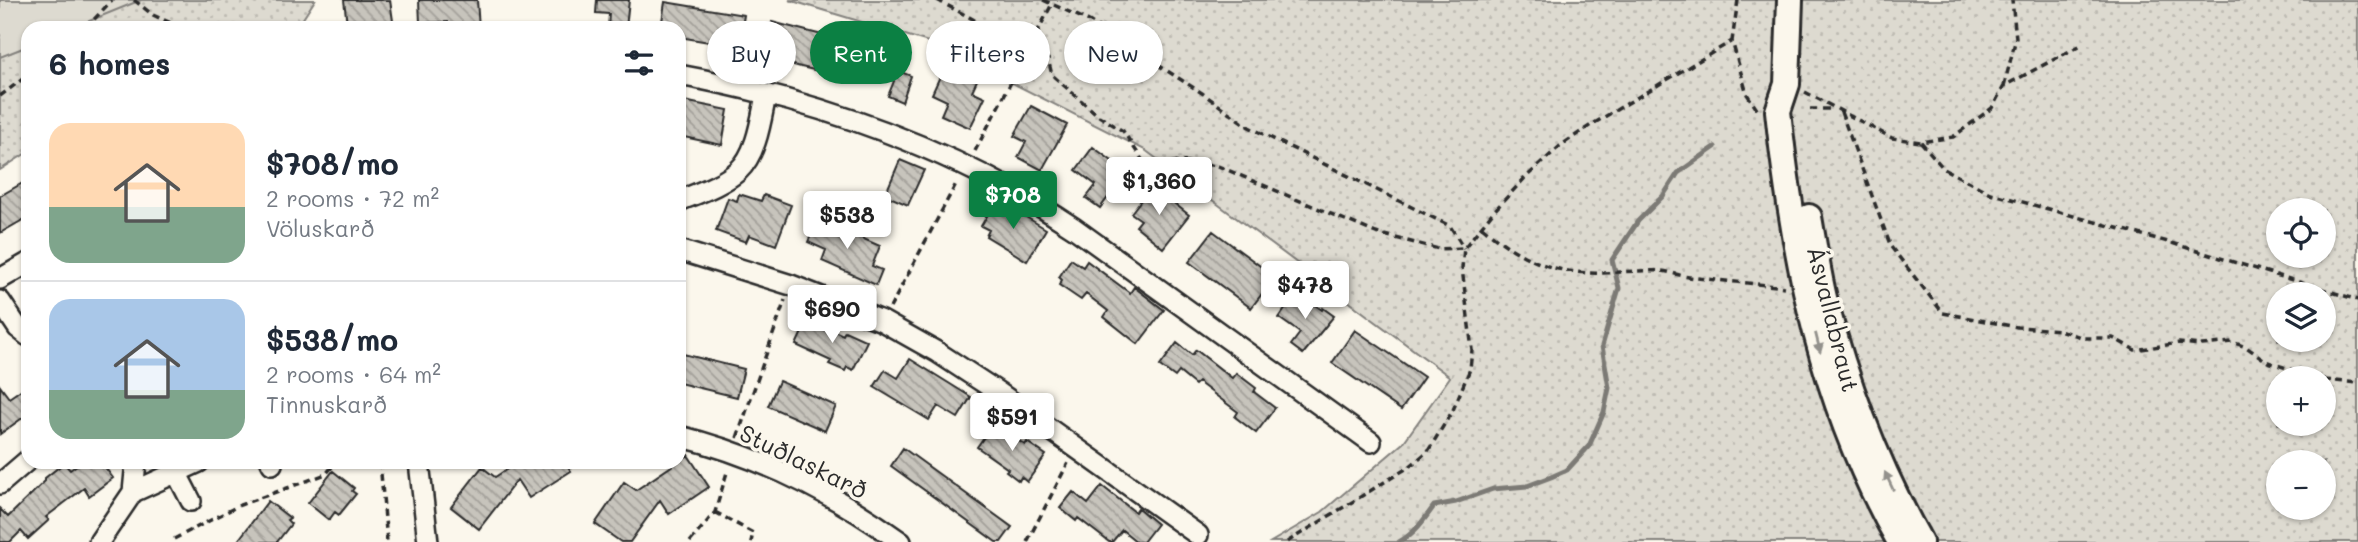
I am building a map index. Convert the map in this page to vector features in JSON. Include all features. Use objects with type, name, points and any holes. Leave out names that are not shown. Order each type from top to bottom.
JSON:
[{"type":"main road","name":"Ásvallabraut","points":[[1790,0],[1787,84],[1778,111],[1801,265],[1817,341],[1829,382],[1858,458],[1900,542]]},
{"type":"main road","name":"Ásvallabraut","points":[[1787,84],[1794,110],[1809,216],[1825,299],[1845,373],[1877,454],[1920,542]]},
{"type":"street","points":[[686,76],[722,82],[845,117],[914,144],[1047,210],[1371,442]]},
{"type":"street","points":[[686,198],[727,178],[743,166],[755,138],[766,95]]},
{"type":"street","points":[[686,252],[819,295],[882,321],[998,392],[1198,535]]},
{"type":"street","points":[[0,279],[21,267]]},
{"type":"street","points":[[0,301],[21,330]]},
{"type":"street","name":"Stuðlaskarð","points":[[686,438],[732,452],[822,492],[901,542]]},
{"type":"street","points":[[0,484],[21,466]]},
{"type":"street","points":[[99,542],[132,492],[135,469]]},
{"type":"street","points":[[132,492],[183,469]]},
{"type":"street","points":[[420,469],[428,542]]},
{"type":"street","points":[[176,472],[191,501]]},
{"type":"path","points":[[92,21],[112,0]]},
{"type":"path","points":[[134,0],[153,15],[166,21]]},
{"type":"path","points":[[937,0],[978,21]]},
{"type":"path","points":[[1043,0],[1089,21],[1202,93],[1249,127],[1450,226],[1464,248]]},
{"type":"path","points":[[1787,84],[1892,138],[1921,142],[1953,137],[1992,108],[2004,86],[2016,38],[2012,0]]},
{"type":"path","points":[[1044,21],[1052,4]]},
{"type":"path","points":[[1287,542],[1409,467],[1428,452],[1461,394],[1469,369],[1472,350],[1462,268],[1464,248],[1481,226],[1524,178],[1560,146],[1732,41]]},
{"type":"path","points":[[2004,86],[2083,44]]},
{"type":"path","points":[[1050,67],[1052,75],[1099,116],[1122,131],[1147,167],[1179,161],[1218,166],[1376,233],[1439,249],[1464,248]]},
{"type":"path","points":[[0,96],[21,80]]},
{"type":"path","points":[[981,138],[1010,84]]},
{"type":"path","points":[[1811,109],[1835,108]]},
{"type":"path","points":[[1841,113],[1891,247],[1943,313],[2017,327],[2059,330],[2084,338],[2113,338],[2135,350],[2179,343],[2202,345],[2232,342],[2280,366]]},
{"type":"path","points":[[1921,142],[1944,169],[1990,193],[2168,242],[2358,300]]},
{"type":"path","points":[[901,288],[956,184]]},
{"type":"path","points":[[1481,226],[1517,253],[1544,265],[1564,270],[1602,273],[1666,271],[1687,277],[1721,278],[1784,287]]},
{"type":"path","points":[[690,542],[715,512],[732,452],[779,318]]},
{"type":"path","points":[[2336,381],[2358,383]]},
{"type":"path","points":[[174,540],[240,505],[326,474],[330,469]]},
{"type":"path","points":[[381,469],[387,542]]},
{"type":"path","points":[[1027,542],[1060,475]]},
{"type":"path","points":[[715,512],[753,533],[751,542]]},
{"type":"shaded area","points":[[0,0],[315,0],[302,21],[21,21],[21,156],[0,170]]},
{"type":"shaded area","points":[[0,0],[141,0],[89,21],[21,21],[21,49],[0,57]]},
{"type":"shaded area","points":[[789,0],[2358,0],[2358,542],[1271,542],[1322,512],[1403,443],[1450,377],[1145,150],[1014,84],[1050,84],[1050,21],[926,21],[926,41],[912,37],[912,21],[859,21]]},
{"type":"building","points":[[344,0],[390,0],[393,21],[347,21]]},
{"type":"building","points":[[419,0],[477,0],[478,21],[420,21]]},
{"type":"building","points":[[597,0],[629,0],[627,21],[608,21],[609,14],[596,13]]},
{"type":"building","points":[[665,2],[744,15],[743,21],[707,21],[707,42],[686,38],[686,21],[662,21]]},
{"type":"building","points":[[796,28],[810,32],[810,69],[796,66]]},
{"type":"building","points":[[893,84],[908,84],[902,102],[888,96]]},
{"type":"building","points":[[937,84],[975,84],[972,91],[985,97],[970,128],[941,115],[947,101],[932,94]]},
{"type":"building","points":[[686,101],[728,110],[722,145],[686,137]]},
{"type":"building","points":[[1031,106],[1067,125],[1042,170],[1018,157],[1026,142],[1014,136]]},
{"type":"building","points":[[1093,147],[1127,172],[1100,208],[1086,198],[1096,185],[1076,170]]},
{"type":"building","points":[[900,160],[924,170],[908,205],[885,195]]},
{"type":"building","points":[[21,184],[21,221],[0,233],[0,196]]},
{"type":"building","points":[[1152,186],[1189,215],[1163,248],[1136,226],[1141,220],[1131,213]]},
{"type":"building","points":[[739,194],[761,201],[764,195],[791,205],[776,245],[749,235],[746,242],[716,231],[728,198],[737,201]]},
{"type":"building","points":[[994,204],[1008,213],[1011,208],[1046,229],[1027,261],[986,236],[989,230],[981,226]]},
{"type":"building","points":[[818,219],[880,246],[872,266],[882,270],[876,285],[822,261],[826,250],[808,242]]},
{"type":"building","points":[[1213,231],[1275,277],[1251,308],[1189,262]]},
{"type":"building","points":[[1071,259],[1083,267],[1087,261],[1130,293],[1134,287],[1164,310],[1138,344],[1104,317],[1108,311],[1086,294],[1081,300],[1059,285],[1062,280],[1059,277]]},
{"type":"building","points":[[1297,292],[1334,316],[1303,354],[1291,345],[1300,333],[1279,318]]},
{"type":"building","points":[[808,319],[843,335],[845,331],[867,341],[853,370],[847,367],[845,371],[829,364],[831,361],[796,345]]},
{"type":"building","points":[[1355,330],[1424,377],[1401,410],[1332,363]]},
{"type":"building","points":[[1177,343],[1192,355],[1196,350],[1232,378],[1236,373],[1256,388],[1254,392],[1275,408],[1256,433],[1235,417],[1238,412],[1198,382],[1195,385],[1179,372],[1175,377],[1160,366]]},
{"type":"building","points":[[686,355],[744,369],[737,397],[686,385]]},
{"type":"building","points":[[910,359],[971,397],[958,418],[938,406],[929,420],[874,387],[885,370],[898,378]]},
{"type":"building","points":[[779,381],[836,406],[825,431],[768,406]]},
{"type":"building","points":[[0,386],[9,398],[21,390],[21,419],[0,434]]},
{"type":"building","points":[[994,423],[1025,445],[1027,442],[1046,455],[1027,482],[1021,477],[1019,481],[1006,471],[1008,469],[977,447]]},
{"type":"building","points":[[903,448],[1012,527],[1001,542],[996,542],[891,466]]},
{"type":"building","points":[[688,455],[709,487],[669,514],[660,500],[630,542],[621,542],[595,524],[624,482],[636,490],[667,469],[686,469]]},
{"type":"building","points":[[56,469],[106,469],[113,478],[89,496],[84,488],[46,517],[49,520],[28,539],[21,531],[10,542],[0,542],[0,509],[8,517]]},
{"type":"building","points":[[480,469],[495,477],[507,469],[571,471],[529,498],[517,480],[479,529],[451,507]]},
{"type":"building","points":[[333,471],[354,488],[352,491],[356,494],[339,515],[335,512],[329,520],[308,503]]},
{"type":"building","points":[[1102,486],[1135,512],[1138,508],[1157,524],[1143,542],[1137,542],[1122,530],[1109,542],[1060,508],[1073,492],[1088,504]]},
{"type":"building","points":[[268,501],[290,518],[287,520],[291,524],[277,542],[237,542]]},
{"type":"waterway","points":[[1399,542],[1414,531],[1434,506],[1456,502],[1493,489],[1527,486],[1551,477],[1567,470],[1589,446],[1604,412],[1609,388],[1602,346],[1619,288],[1612,260],[1638,221],[1663,196],[1678,173],[1715,147]]}]
